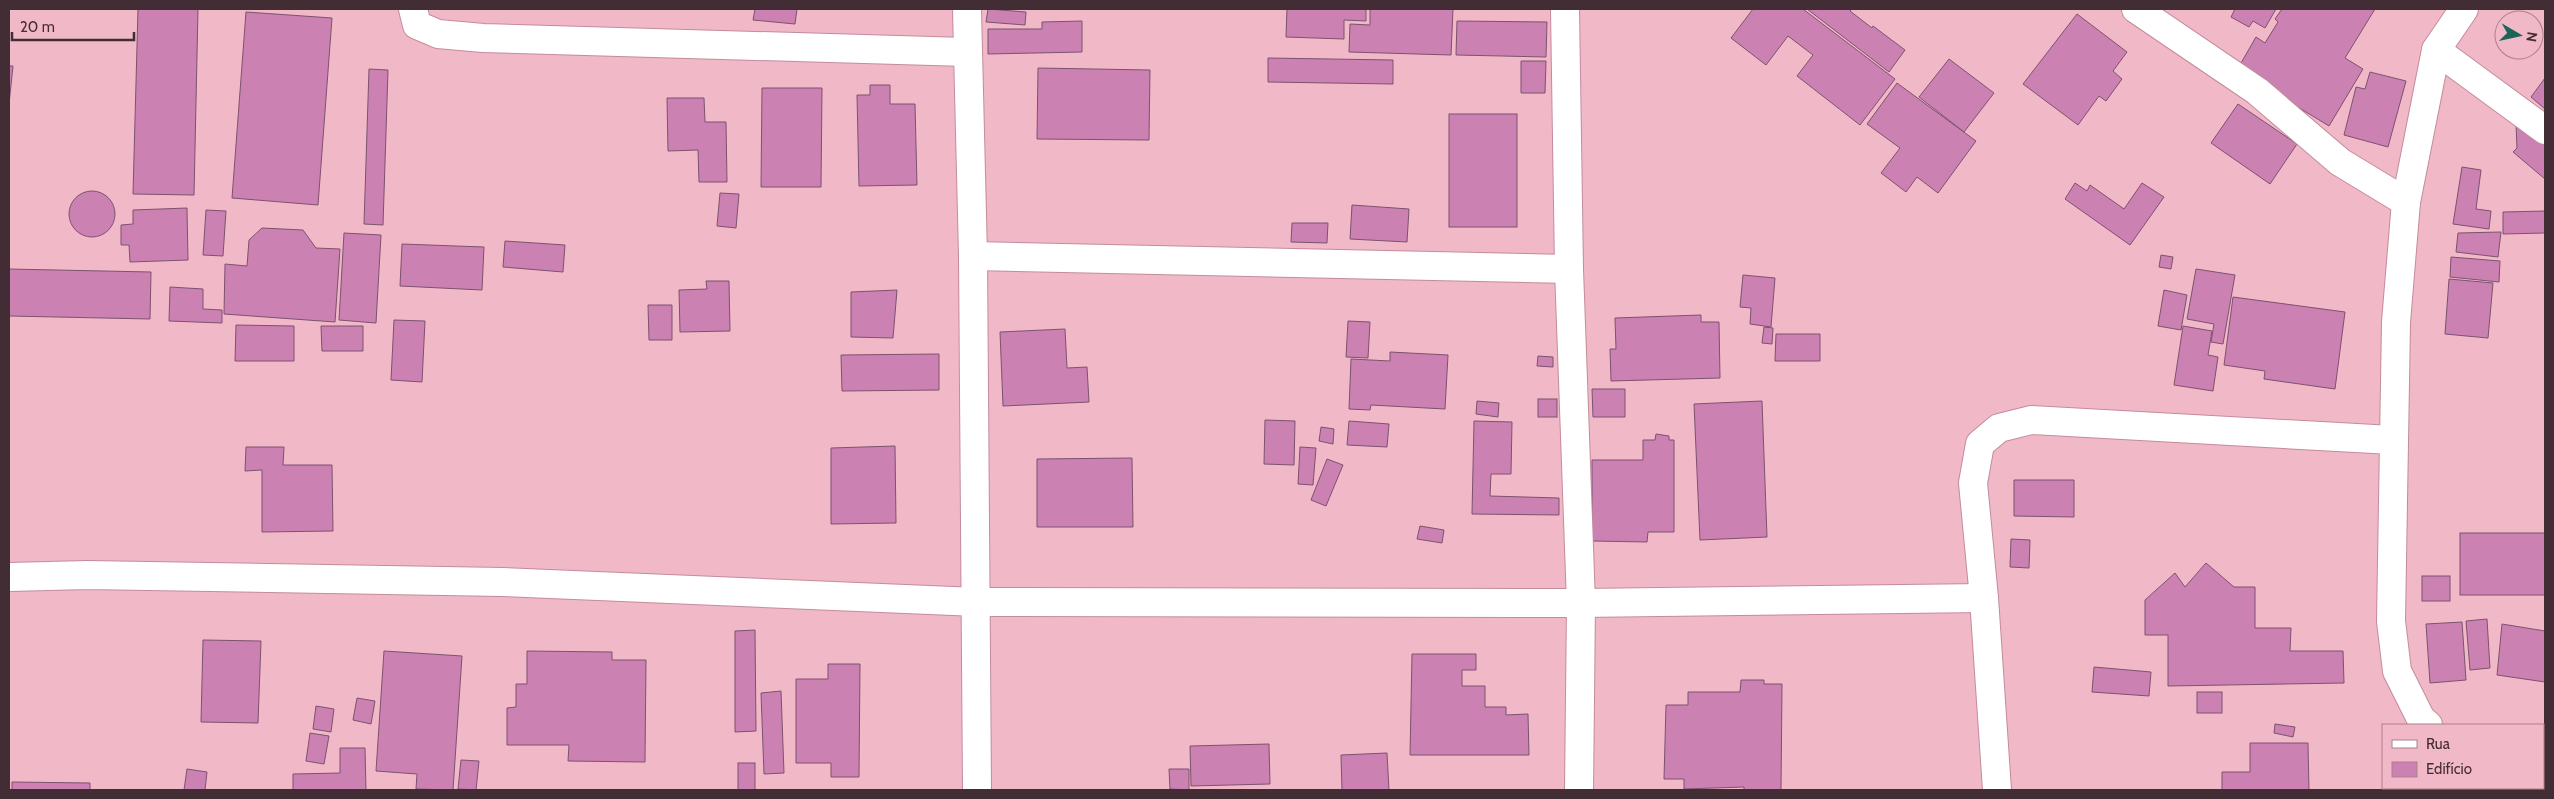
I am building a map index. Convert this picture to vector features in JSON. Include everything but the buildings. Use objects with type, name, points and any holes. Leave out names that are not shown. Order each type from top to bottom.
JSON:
[{"type":"street","points":[[413,9],[417,25],[438,34],[483,38],[966,52]]},
{"type":"street","points":[[967,9],[966,52],[973,256],[977,790]]},
{"type":"street","points":[[1565,9],[1569,269],[1580,603],[1579,790]]},
{"type":"street","points":[[2136,9],[2257,91],[2340,162],[2406,202]]},
{"type":"street","points":[[2427,724],[2421,719],[2397,671],[2391,620],[2392,440],[2396,322],[2406,202],[2436,50],[2464,9]]},
{"type":"street","points":[[2436,50],[2545,130]]},
{"type":"street","points":[[973,256],[1569,269]]},
{"type":"street","points":[[1997,790],[1984,598],[1973,483],[1980,444],[2000,428],[2031,420],[2392,440]]},
{"type":"street","points":[[9,577],[87,575],[502,582],[976,602],[1580,603],[1984,598]]}]
